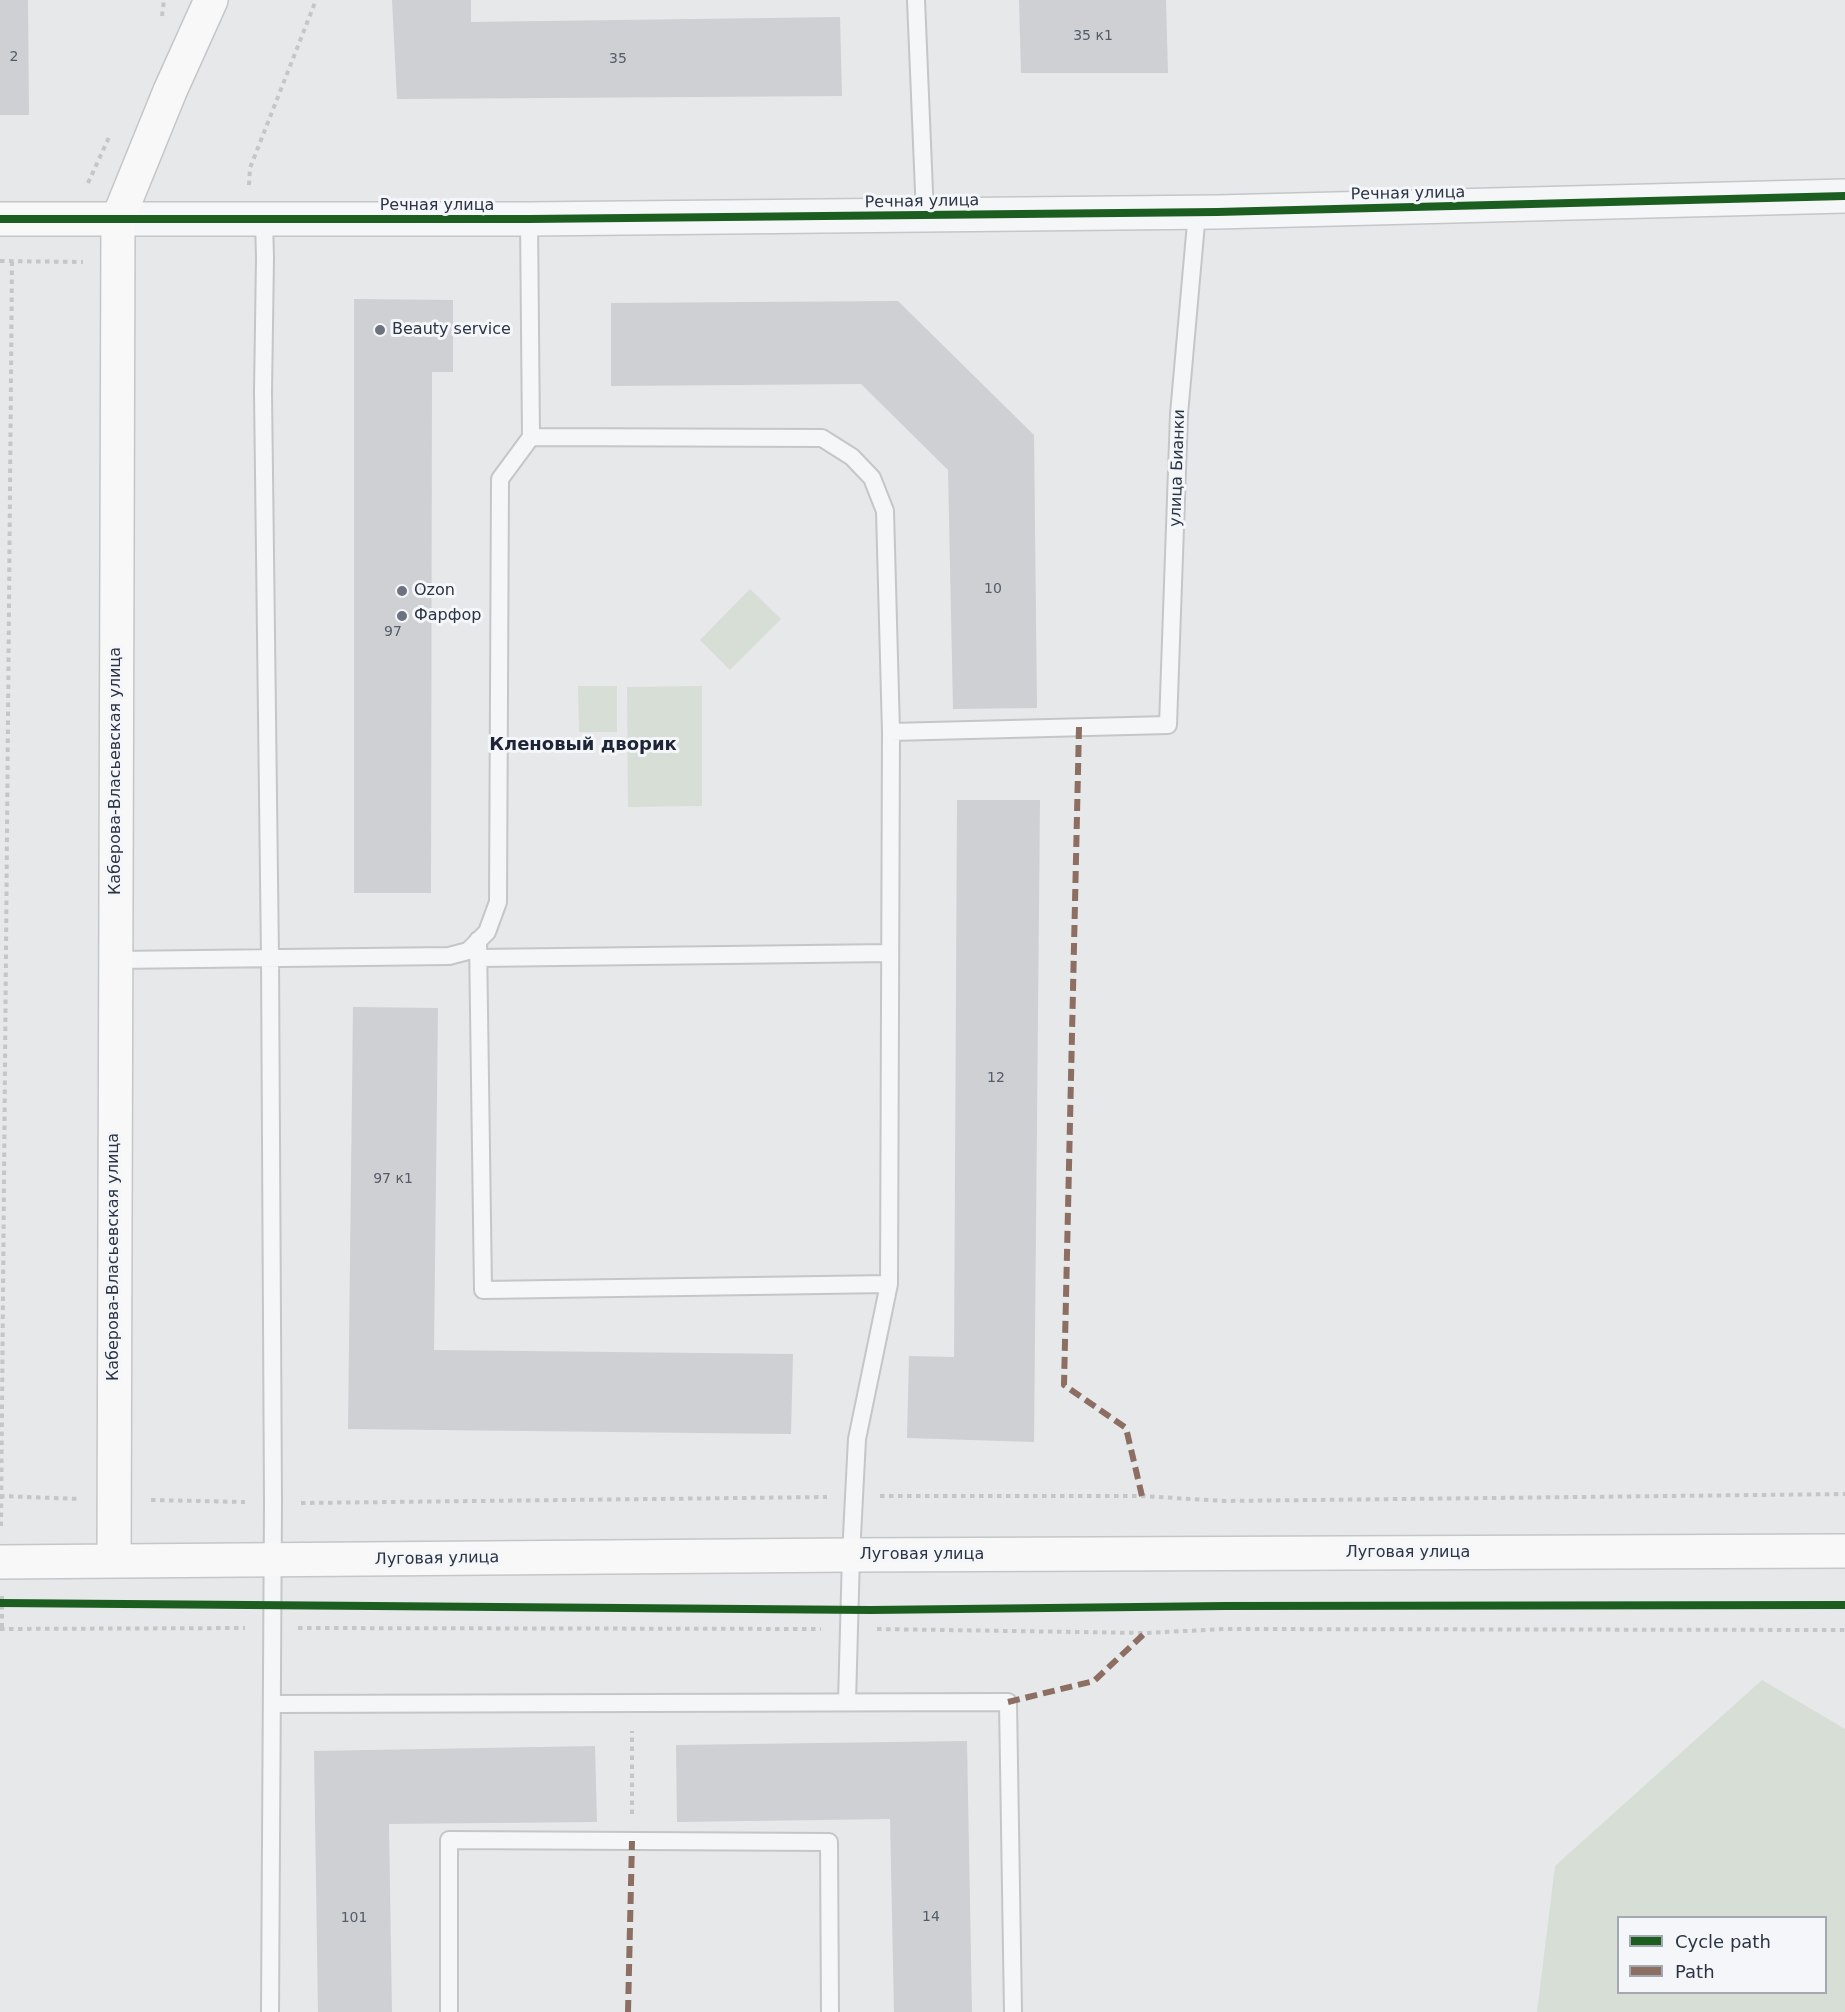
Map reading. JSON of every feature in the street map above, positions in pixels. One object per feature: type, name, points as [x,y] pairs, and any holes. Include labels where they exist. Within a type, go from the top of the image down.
[{"type":"street","name":"Каберова-Власьевская улица","points":[[114,1561],[118,219],[210,0]]},
{"type":"street","name":"Речная улица","points":[[0,219],[530,219],[1197,212],[1845,196]]},
{"type":"street","name":"Луговая улица","points":[[1,1562],[851,1555],[1845,1551]]},
{"type":"lane","points":[[916,0],[925,215]]},
{"type":"lane","name":"улица Бианки","points":[[891,732],[1168,725],[1179,414],[1197,212]]},
{"type":"lane","points":[[255,219],[265,258],[263,392],[270,958],[273,1503],[270,2012]]},
{"type":"lane","points":[[115,960],[448,956],[468,951],[487,932],[498,902],[500,479],[531,438],[530,219]]},
{"type":"lane","points":[[531,438],[822,438],[852,457],[872,478],[885,511],[891,732],[889,1284],[857,1439],[851,1555],[848,1702]]},
{"type":"lane","points":[[478,940],[483,1290],[889,1284]]},
{"type":"lane","points":[[478,958],[890,953]]},
{"type":"lane","points":[[272,1704],[1008,1702],[1013,2012]]},
{"type":"lane","points":[[449,2012],[449,1840],[829,1842],[830,2012]]},
{"type":"path","points":[[162,21],[164,0]]},
{"type":"path","points":[[255,219],[250,168],[316,0]]},
{"type":"path","points":[[78,186],[89,183],[113,129]]},
{"type":"path","points":[[42,261],[45,219]]},
{"type":"path","points":[[0,261],[118,263]]},
{"type":"path","points":[[12,261],[0,1496],[1,1629],[849,1629],[1145,1633],[1225,1629],[1845,1630]]},
{"type":"path","points":[[0,1496],[273,1503],[855,1496],[1142,1496],[1224,1501],[1845,1494]]},
{"type":"path","points":[[1,1603],[13,1603]]},
{"type":"path","points":[[632,1703],[632,1841]]},
{"type":"shaded area","points":[[750,589],[781,619],[730,670],[700,640]]},
{"type":"shaded area","points":[[578,686],[617,686],[617,732],[579,732]]},
{"type":"shaded area","points":[[702,686],[702,806],[628,807],[627,687]]},
{"type":"shaded area","points":[[1762,1680],[1845,1729],[1845,2012],[1537,2012],[1555,1866]]},
{"type":"building","points":[[0,0],[28,0],[29,115],[0,115]]},
{"type":"building","points":[[392,0],[471,0],[471,22],[840,17],[842,96],[397,99]]},
{"type":"building","points":[[1019,0],[1166,0],[1168,73],[1021,73]]},
{"type":"building","points":[[354,299],[453,300],[453,372],[432,372],[431,893],[354,893]]},
{"type":"building","points":[[898,301],[1034,435],[1037,708],[953,709],[948,470],[861,384],[611,386],[611,303]]},
{"type":"building","points":[[957,800],[1040,800],[1034,1442],[907,1438],[909,1356],[954,1357]]},
{"type":"building","points":[[353,1007],[438,1008],[434,1350],[793,1354],[791,1434],[348,1429]]},
{"type":"building","points":[[967,1741],[972,2012],[894,2012],[890,1819],[677,1822],[676,1745]]},
{"type":"building","points":[[595,1746],[597,1822],[389,1824],[392,2012],[318,2012],[314,1751]]},
{"type":"marked path","points":[[1079,727],[1064,1385],[1126,1428],[1142,1496]]},
{"type":"marked path","points":[[1008,1702],[1094,1681],[1145,1633]]},
{"type":"marked path","points":[[628,2012],[632,1841]]},
{"type":"cycle path","points":[[0,219],[529,219],[1217,212],[1845,196]]},
{"type":"cycle path","points":[[0,1603],[871,1610],[1225,1606],[1845,1605]]},
{"type":"place","name":"Beauty service","points":[[380,330]]},
{"type":"place","name":"Ozon","points":[[402,591]]},
{"type":"place","name":"Фарфор","points":[[402,616]]},
{"type":"district","name":"Кленовый дворик","points":[[583,745]]}]
